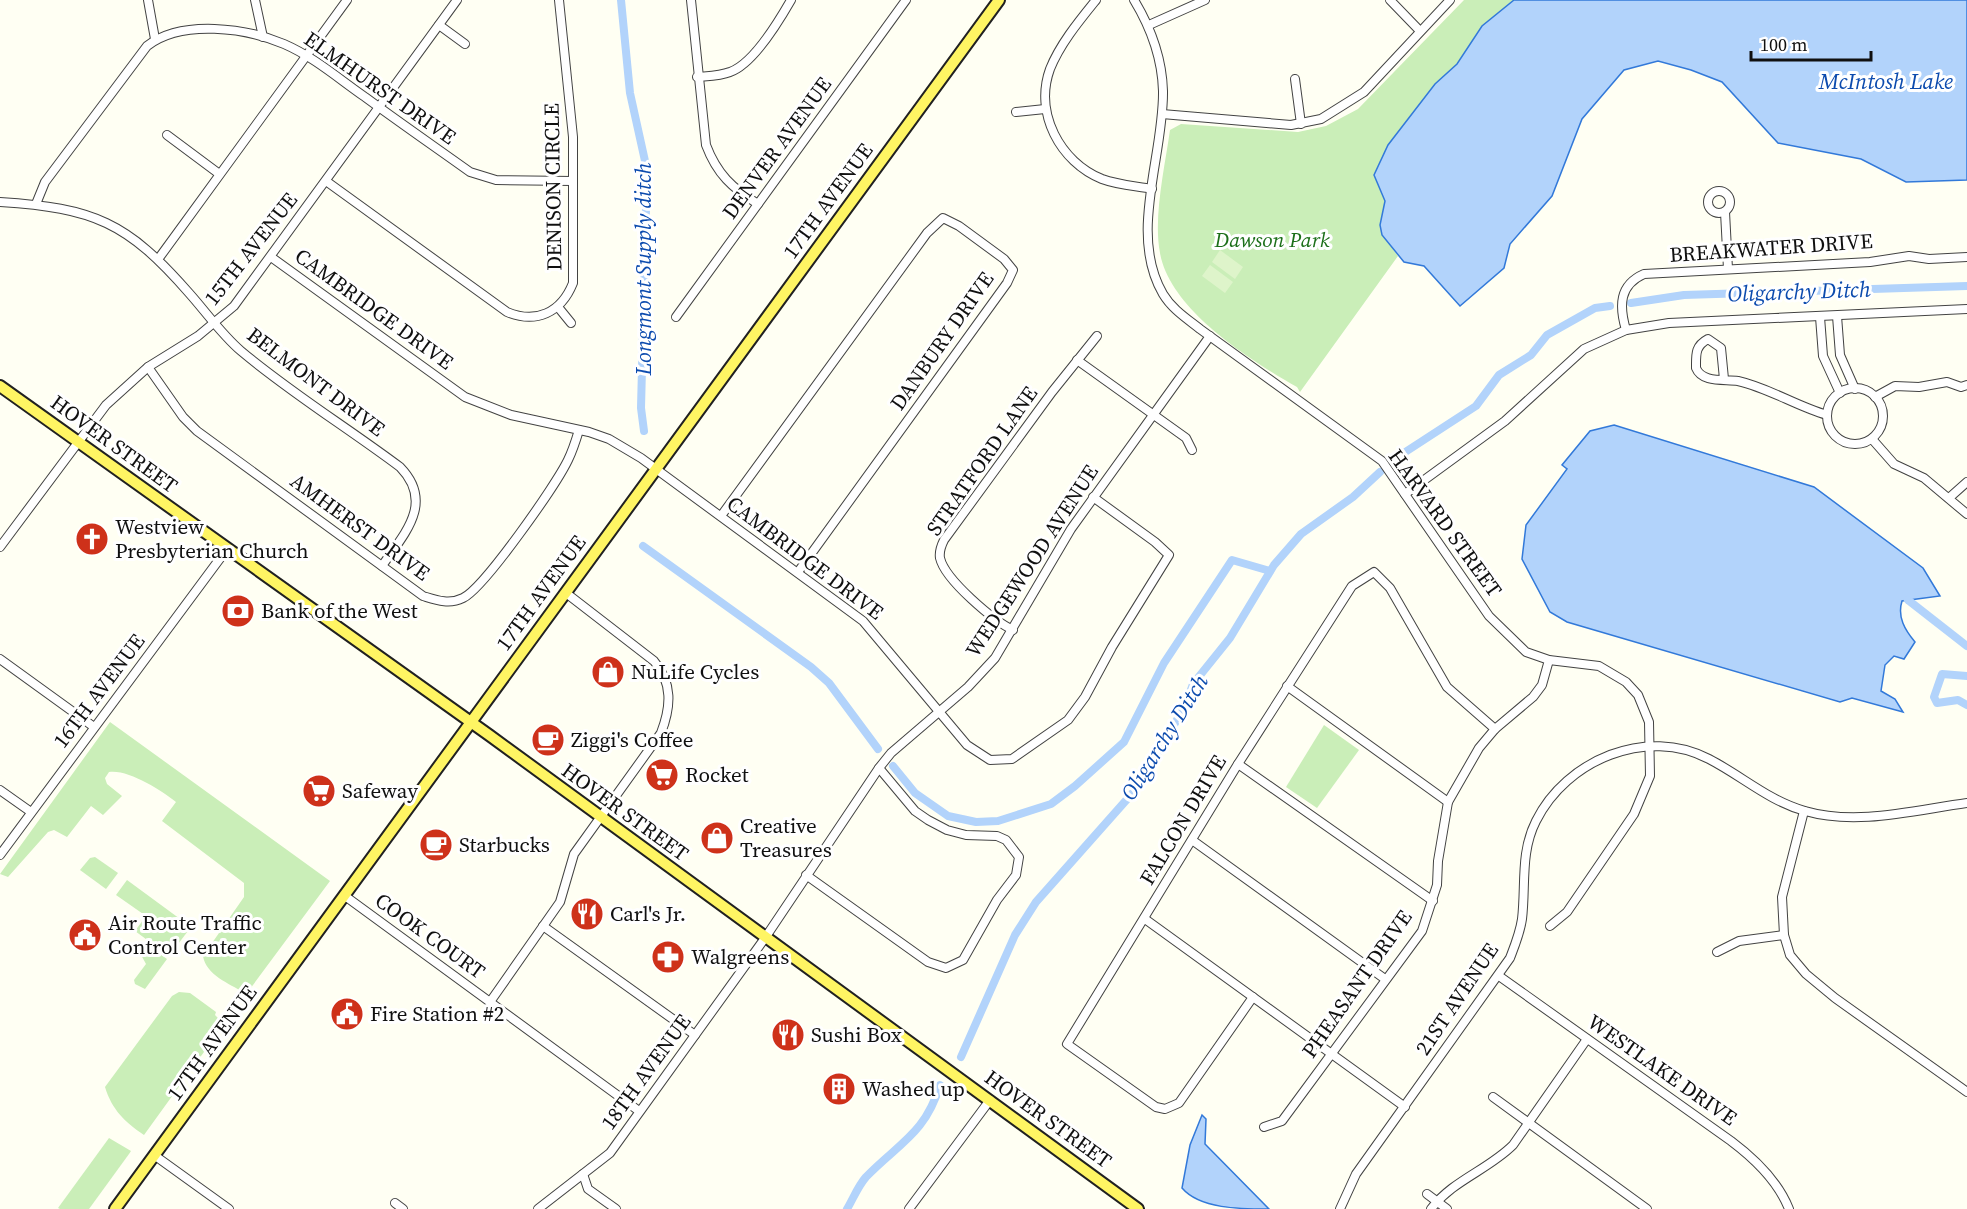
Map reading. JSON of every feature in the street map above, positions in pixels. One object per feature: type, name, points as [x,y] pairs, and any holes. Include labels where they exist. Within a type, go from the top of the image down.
[{"type":"main road","name":"17TH AVENUE","points":[[115,1209],[999,0]]},
{"type":"main road","name":"HOVER STREET","points":[[0,386],[471,723],[1138,1209]]},
{"type":"street","points":[[36,204],[45,182],[124,73],[155,39],[148,0]]},
{"type":"street","points":[[255,0],[263,37]]},
{"type":"street","points":[[159,258],[347,0]]},
{"type":"street","name":"15TH AVENUE","points":[[2,542],[106,405],[148,367],[216,323],[234,306],[457,0]]},
{"type":"street","name":"DENISON CIRCLE","points":[[558,307],[573,283],[573,137],[559,0]]},
{"type":"street","points":[[691,0],[702,129],[714,166],[735,190],[758,204]]},
{"type":"street","points":[[697,77],[728,73],[740,68],[750,59],[791,0]]},
{"type":"street","name":"DENVER AVENUE","points":[[676,317],[906,0]]},
{"type":"street","points":[[1096,0],[1057,55],[1045,91],[1045,109],[1058,141],[1082,167],[1111,182],[1152,189]]},
{"type":"street","name":"HARVARD STREET","points":[[1134,0],[1149,25],[1161,68],[1162,114],[1148,238],[1158,283],[1176,311],[1382,461],[1489,616],[1526,652],[1549,660],[1591,663],[1612,671],[1626,681],[1644,706],[1649,722],[1650,776],[1634,814],[1567,912],[1550,926]]},
{"type":"street","points":[[1149,25],[1205,0]]},
{"type":"street","points":[[1390,0],[1420,31]]},
{"type":"street","points":[[1162,114],[1301,124],[1321,119],[1360,95],[1450,0]]},
{"type":"street","points":[[439,25],[465,44]]},
{"type":"street","name":"ELMHURST DRIVE","points":[[155,39],[176,32],[205,30],[234,31],[263,37],[306,55],[470,172],[484,177],[573,181]]},
{"type":"street","points":[[1295,79],[1301,124]]},
{"type":"street","points":[[1016,112],[1045,109]]},
{"type":"street","points":[[167,135],[219,173]]},
{"type":"street","points":[[326,182],[507,312],[529,318],[543,316],[558,307],[571,322]]},
{"type":"street","name":"BELMONT DRIVE","points":[[0,202],[36,204],[87,214],[110,224],[159,258],[241,351],[406,474],[415,492],[416,511],[411,524],[382,566]]},
{"type":"street","points":[[1725,212],[1728,269]]},
{"type":"street","name":"DANBURY DRIVE","points":[[721,516],[927,233],[943,218],[959,226],[1004,259],[1013,270],[1007,284],[798,572]]},
{"type":"street","name":"BREAKWATER DRIVE","points":[[1626,330],[1621,305],[1626,287],[1635,279],[1658,273],[1870,262],[1909,256],[1929,259],[1967,257]]},
{"type":"street","name":"CAMBRIDGE DRIVE","points":[[271,257],[465,397],[511,415],[609,439],[656,469],[863,621],[973,750],[990,760],[1012,759],[1068,720],[1085,697],[1112,646],[1168,555],[1155,542],[1093,497]]},
{"type":"street","points":[[1405,494],[1497,427],[1584,349],[1626,330],[1669,323],[1967,309]]},
{"type":"street","points":[[1837,316],[1840,355],[1855,389]]},
{"type":"street","points":[[1820,317],[1824,356],[1840,393]]},
{"type":"street","name":"STRATFORD LANE","points":[[1014,630],[983,612],[944,567],[940,549],[944,540],[1097,336]]},
{"type":"street","name":"WEDGEWOOD AVENUE","points":[[765,938],[891,753],[940,712],[995,658],[1014,630],[1071,529],[1210,336]]},
{"type":"street","points":[[1724,379],[1721,348],[1708,339],[1700,343],[1696,352],[1698,373],[1709,379],[1724,379],[1759,386],[1798,407],[1827,415]]},
{"type":"street","points":[[1077,360],[1186,438],[1192,450]]},
{"type":"street","name":"AMHERST DRIVE","points":[[148,367],[183,417],[197,431],[423,596],[436,601],[454,602],[472,594],[480,586],[560,475],[573,450],[579,430]]},
{"type":"street","points":[[1875,397],[1885,389],[1905,384],[1919,387],[1947,382],[1961,387],[1967,385]]},
{"type":"street","points":[[1849,388],[1855,389],[1875,397],[1884,412],[1881,428],[1872,439],[1856,444],[1843,441],[1833,434],[1827,415],[1830,404],[1840,393],[1849,388]]},
{"type":"street","points":[[1872,439],[1894,464],[1924,478],[1967,514]]},
{"type":"street","points":[[1949,498],[1967,482]]},
{"type":"street","name":"16TH AVENUE","points":[[0,855],[227,549]]},
{"type":"street","name":"FALCON DRIVE","points":[[1253,998],[1179,1103],[1172,1107],[1156,1107],[1067,1044],[1238,764],[1352,586],[1374,572],[1390,588],[1447,687],[1495,729]]},
{"type":"street","points":[[490,1002],[560,902],[574,854],[661,733],[668,717],[668,691],[661,670],[654,661],[566,593]]},
{"type":"street","points":[[0,659],[94,727]]},
{"type":"street","name":"PHEASANT DRIVE","points":[[1264,1127],[1282,1121],[1422,931],[1433,901],[1448,802],[1479,748],[1495,729],[1533,697],[1542,685],[1549,660]]},
{"type":"street","points":[[1287,686],[1448,802]]},
{"type":"street","points":[[1650,746],[1689,750],[1709,759],[1776,800],[1804,811],[1846,817],[1875,817],[1967,802]]},
{"type":"street","name":"21ST AVENUE","points":[[1340,1209],[1356,1174],[1499,976],[1517,939],[1522,919],[1527,844],[1545,804],[1559,786],[1595,761],[1615,753],[1650,746]]},
{"type":"street","points":[[1238,764],[1433,901]]},
{"type":"street","points":[[806,875],[928,962],[946,968],[963,960],[998,900],[1016,875],[1019,857],[1006,840],[997,836],[966,835],[928,820],[915,811],[879,768]]},
{"type":"street","points":[[0,790],[31,812]]},
{"type":"street","points":[[1804,811],[1782,897],[1784,935],[1790,955],[1806,974],[1967,1092]]},
{"type":"street","points":[[1192,840],[1385,979]]},
{"type":"street","name":"COOK COURT","points":[[345,896],[639,1111]]},
{"type":"street","points":[[1145,919],[1405,1107]]},
{"type":"street","points":[[543,926],[695,1035]]},
{"type":"street","points":[[1717,952],[1739,941],[1784,935]]},
{"type":"street","name":"18TH AVENUE","points":[[538,1209],[609,1153],[765,938]]},
{"type":"street","name":"WESTLAKE DRIVE","points":[[1499,976],[1749,1155],[1784,1197],[1789,1209]]},
{"type":"street","points":[[1431,1209],[1456,1184],[1503,1155],[1529,1123],[1587,1039]]},
{"type":"street","points":[[1493,1097],[1647,1209]]},
{"type":"street","points":[[909,1209],[990,1100]]},
{"type":"street","points":[[154,1155],[229,1209]]},
{"type":"street","points":[[583,1174],[588,1189],[610,1207]]},
{"type":"street","points":[[1427,1194],[1447,1209]]},
{"type":"street","points":[[395,1203],[403,1209]]},
{"type":"green space","name":"Dawson Park","points":[[1464,0],[1514,0],[1482,26],[1457,64],[1435,84],[1388,146],[1374,175],[1385,199],[1388,237],[1398,256],[1300,392],[1297,387],[1257,363],[1215,331],[1179,294],[1167,274],[1160,253],[1158,224],[1160,192],[1170,130],[1181,124],[1298,132],[1326,126],[1358,109]]},
{"type":"green space","points":[[1220,250],[1243,267],[1235,279],[1212,262]]},
{"type":"green space","points":[[1210,265],[1233,282],[1225,293],[1202,276]]},
{"type":"green space","points":[[110,722],[330,881],[250,989],[243,992],[219,978],[209,969],[203,956],[244,897],[244,883],[162,821],[176,802],[135,777],[109,772],[105,778],[107,784],[122,796],[103,815],[91,806],[67,837],[54,830],[48,832],[8,877],[0,874]]},
{"type":"green space","points":[[1324,725],[1359,750],[1317,808],[1286,787]]},
{"type":"green space","points":[[95,857],[118,873],[106,889],[80,870],[90,858]]},
{"type":"green space","points":[[127,880],[191,927],[169,956],[135,931],[146,916],[116,895]]},
{"type":"green space","points":[[145,944],[167,959],[145,989],[135,984],[134,980],[146,964],[140,953]]},
{"type":"green space","points":[[179,992],[190,993],[216,1012],[215,1015],[221,1021],[222,1027],[144,1135],[120,1115],[105,1087],[172,996]]},
{"type":"green space","points":[[109,1138],[131,1151],[89,1209],[58,1208]]},
{"type":"water","name":"McIntosh Lake","points":[[1514,0],[1967,0],[1967,180],[1906,182],[1861,159],[1778,143],[1722,82],[1658,61],[1624,70],[1582,119],[1552,196],[1510,244],[1504,268],[1460,306],[1424,266],[1404,262],[1382,235],[1380,225],[1385,201],[1374,175],[1388,145],[1435,84],[1457,64],[1482,26]]},
{"type":"water","points":[[1614,425],[1814,487],[1923,568],[1940,596],[1902,601],[1903,623],[1915,642],[1904,659],[1894,656],[1885,665],[1881,691],[1895,699],[1903,712],[1852,698],[1840,702],[1567,622],[1550,612],[1522,559],[1526,525],[1567,469],[1562,465],[1590,431]]},
{"type":"water","points":[[1202,1115],[1206,1119],[1205,1144],[1269,1209],[1233,1208],[1210,1204],[1190,1195],[1182,1188],[1190,1145]]},
{"type":"waterway","name":"Longmont Supply ditch","points":[[621,0],[630,93],[647,170],[641,408],[644,431]]},
{"type":"waterway","name":"Oligarchy Ditch","points":[[1631,303],[1684,295],[1967,286]]},
{"type":"waterway","name":"Oligarchy Ditch","points":[[1393,460],[1476,406],[1499,375],[1531,355],[1547,335],[1595,308],[1610,306]]},
{"type":"waterway","name":"Oligarchy Ditch","points":[[961,1057],[1015,935],[1036,902],[1137,788],[1185,706],[1193,684],[1230,638],[1274,565],[1301,534],[1353,497],[1380,472]]},
{"type":"waterway","name":"Longmont Supply ditch","points":[[643,546],[811,667],[829,683],[878,749]]},
{"type":"waterway","name":"Longmont Supply ditch","points":[[893,766],[915,793],[948,816],[976,822],[998,821],[1051,804],[1075,786],[1124,742],[1164,663],[1232,560],[1270,571]]},
{"type":"waterway","name":"Longmont Supply ditch","points":[[1908,600],[1967,646]]},
{"type":"waterway","name":"Longmont Supply ditch","points":[[1967,676],[1942,674],[1934,697],[1937,703],[1958,700],[1967,705]]},
{"type":"waterway","name":"Oligarchy Ditch","points":[[847,1209],[866,1177],[919,1127],[934,1102],[940,1085]]},
{"type":"place","name":"Westview Presbyterian Church","points":[[92,539]]},
{"type":"place","name":"Bank of the West","points":[[238,611]]},
{"type":"place","name":"NuLife Cycles","points":[[608,672]]},
{"type":"place","name":"Ziggi's Coffee","points":[[548,740]]},
{"type":"place","name":"Rocket","points":[[662,775]]},
{"type":"place","name":"Safeway","points":[[319,791]]},
{"type":"place","name":"Creative Treasures","points":[[717,838]]},
{"type":"place","name":"Starbucks","points":[[436,845]]},
{"type":"place","name":"Carl's Jr.","points":[[587,914]]},
{"type":"place","name":"Air Route Traffic Control Center","points":[[85,935]]},
{"type":"place","name":"Walgreens","points":[[668,957]]},
{"type":"place","name":"Fire Station #2","points":[[347,1014]]},
{"type":"place","name":"Sushi Box","points":[[788,1035]]},
{"type":"place","name":"Washed up","points":[[839,1089]]}]
